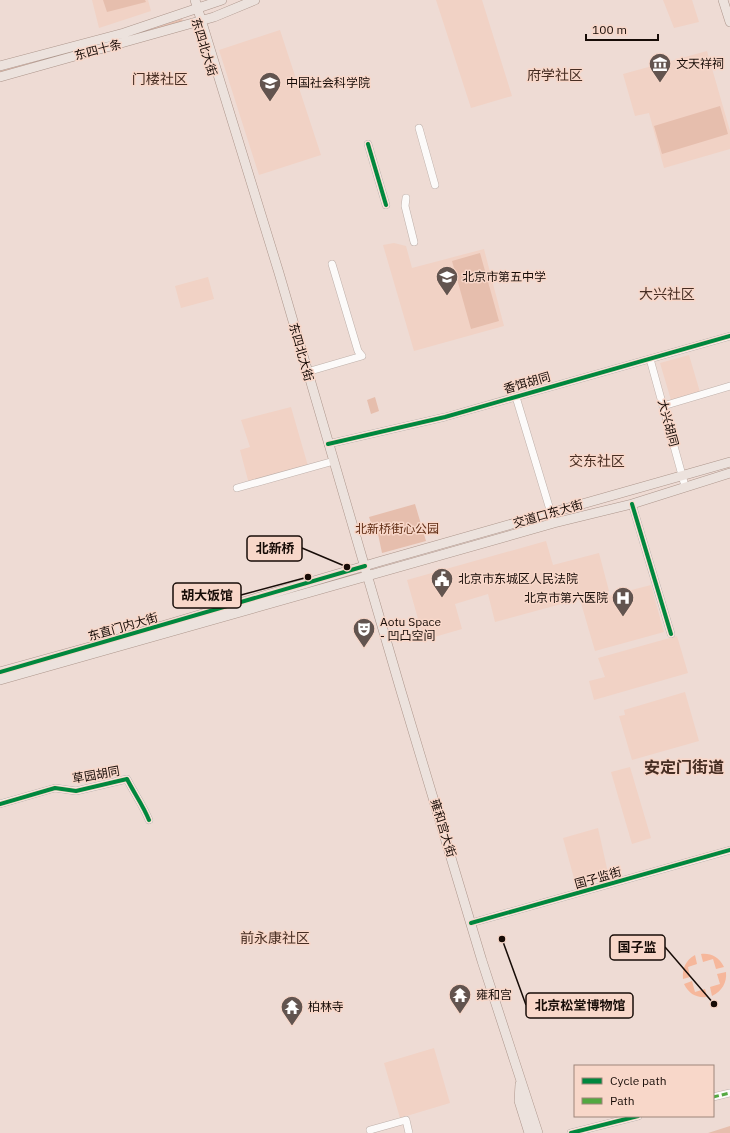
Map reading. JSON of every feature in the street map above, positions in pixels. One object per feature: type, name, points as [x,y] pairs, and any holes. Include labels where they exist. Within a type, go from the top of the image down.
[{"type":"main road","name":"东四北大街","points":[[190,0],[195,7],[236,139],[365,566]]},
{"type":"main road","name":"东四十条","points":[[0,66],[124,32],[195,7],[222,0]]},
{"type":"main road","name":"东四十条","points":[[0,77],[199,21],[244,6],[256,0]]},
{"type":"main road","points":[[723,0],[730,22]]},
{"type":"main road","points":[[729,0],[730,4]]},
{"type":"main road","name":"交道口东大街","points":[[365,566],[730,462]]},
{"type":"main road","name":"交道口东大街","points":[[368,576],[554,523],[632,504],[685,486],[730,474]]},
{"type":"main road","name":"雍和宫大街","points":[[365,566],[404,703],[471,923],[538,1133]]},
{"type":"main road","name":"东直门内大街","points":[[0,672],[365,566]]},
{"type":"main road","name":"东直门内大街","points":[[0,680],[368,576]]},
{"type":"main road","name":"雍和宫大街","points":[[520,1080],[519,1101],[529,1133]]},
{"type":"street","points":[[420,128],[435,185]]},
{"type":"street","points":[[368,144],[386,205]]},
{"type":"street","points":[[406,198],[405,206],[414,242]]},
{"type":"street","points":[[307,372],[362,356],[358,351],[332,264]]},
{"type":"street","name":"香饵胡同","points":[[328,444],[445,417],[730,336]]},
{"type":"street","name":"大兴胡同","points":[[650,359],[685,486]]},
{"type":"street","points":[[663,406],[730,386]]},
{"type":"street","points":[[516,397],[554,523]]},
{"type":"street","points":[[237,488],[334,461]]},
{"type":"street","points":[[632,504],[671,634]]},
{"type":"street","name":"草园胡同","points":[[0,804],[55,788],[76,791],[127,779],[134,794],[142,803],[149,820]]},
{"type":"street","name":"国子监街","points":[[471,923],[730,850]]},
{"type":"street","points":[[714,1097],[730,1093]]},
{"type":"street","points":[[571,1133],[634,1117]]},
{"type":"street","points":[[370,1130],[406,1120],[409,1133]]},
{"type":"shaded area","points":[[92,0],[148,0],[151,11],[99,28]]},
{"type":"shaded area","points":[[436,0],[482,0],[512,96],[471,108]]},
{"type":"shaded area","points":[[663,0],[692,0],[699,22],[674,28]]},
{"type":"shaded area","name":"中国社会科学院","points":[[280,30],[321,155],[259,175],[219,50]]},
{"type":"shaded area","points":[[707,51],[730,131],[730,149],[664,168],[649,113],[635,116],[623,74]]},
{"type":"shaded area","name":"北京市第五中学","points":[[394,243],[406,246],[412,268],[484,249],[504,326],[414,351],[383,245]]},
{"type":"shaded area","points":[[208,277],[214,299],[181,308],[175,286]]},
{"type":"shaded area","points":[[689,355],[700,392],[671,400],[660,363]]},
{"type":"shaded area","points":[[291,407],[308,466],[249,484],[240,450],[250,447],[241,420]]},
{"type":"shaded area","points":[[546,541],[553,565],[599,553],[609,591],[495,622],[488,594],[455,604],[462,629],[424,640],[407,580]]},
{"type":"shaded area","name":"北京市第六医院","points":[[651,585],[664,632],[595,651],[581,603]]},
{"type":"shaded area","points":[[677,636],[688,673],[594,700],[589,681],[605,677],[598,658]]},
{"type":"shaded area","points":[[685,692],[699,741],[632,760],[619,716],[625,715],[624,710]]},
{"type":"shaded area","points":[[630,767],[651,838],[632,844],[611,772]]},
{"type":"shaded area","points":[[598,828],[608,873],[575,882],[563,838]]},
{"type":"shaded area","points":[[701,954],[714,956],[724,967],[716,969],[713,959],[703,962]]},
{"type":"shaded area","points":[[695,955],[697,964],[688,967],[690,977],[683,979],[685,965],[689,959]]},
{"type":"shaded area","points":[[726,972],[726,980],[723,986],[719,992],[712,996],[710,987],[720,984],[717,974]]},
{"type":"shaded area","points":[[692,981],[695,992],[705,989],[707,997],[693,995],[688,990],[684,984]]},
{"type":"shaded area","points":[[434,1048],[450,1103],[400,1118],[384,1063]]},
{"type":"green space","points":[[103,0],[145,0],[146,2],[107,12]]},
{"type":"green space","points":[[182,19],[183,22],[0,73],[0,71],[124,38]]},
{"type":"green space","points":[[720,106],[728,134],[662,154],[654,126]]},
{"type":"green space","points":[[480,253],[499,321],[471,329],[452,261]]},
{"type":"green space","points":[[375,397],[379,411],[371,414],[367,400]]},
{"type":"green space","name":"北新桥街心公园","points":[[415,504],[426,541],[382,553],[378,534],[374,532],[369,517]]},
{"type":"green space","points":[[730,1126],[730,1133],[708,1133]]},
{"type":"marked path","points":[[714,1097],[730,1093]]},
{"type":"cycle path","points":[[368,144],[386,205]]},
{"type":"cycle path","points":[[328,444],[445,417],[730,336]]},
{"type":"cycle path","points":[[632,504],[671,634]]},
{"type":"cycle path","points":[[0,672],[365,566]]},
{"type":"cycle path","points":[[0,804],[55,788],[76,791],[127,779],[149,820]]},
{"type":"cycle path","points":[[471,923],[730,850]]},
{"type":"cycle path","points":[[571,1133],[634,1117]]},
{"type":"place","name":"文天祥祠","points":[[660,84]]},
{"type":"place","name":"中国社会科学院","points":[[270,102]]},
{"type":"place","name":"北京市第五中学","points":[[447,296]]},
{"type":"place","name":"北新桥","points":[[347,567]]},
{"type":"place","name":"胡大饭馆","points":[[308,577]]},
{"type":"place","name":"北京市东城区人民法院","points":[[442,598]]},
{"type":"place","name":"北京市第六医院","points":[[623,618]]},
{"type":"place","name":"Aotu Space - 凹凸空间","points":[[364,648]]},
{"type":"place","name":"北京松堂博物馆","points":[[502,939]]},
{"type":"place","name":"国子监","points":[[714,1004]]},
{"type":"place","name":"雍和宫","points":[[460,1014]]},
{"type":"place","name":"柏林寺","points":[[292,1026]]},
{"type":"district","name":"府学社区","points":[[555,75]]},
{"type":"district","name":"门楼社区","points":[[160,79]]},
{"type":"district","name":"大兴社区","points":[[667,294]]},
{"type":"district","name":"交东社区","points":[[597,461]]},
{"type":"district","name":"安定门街道","points":[[684,767]]},
{"type":"district","name":"前永康社区","points":[[275,938]]}]
